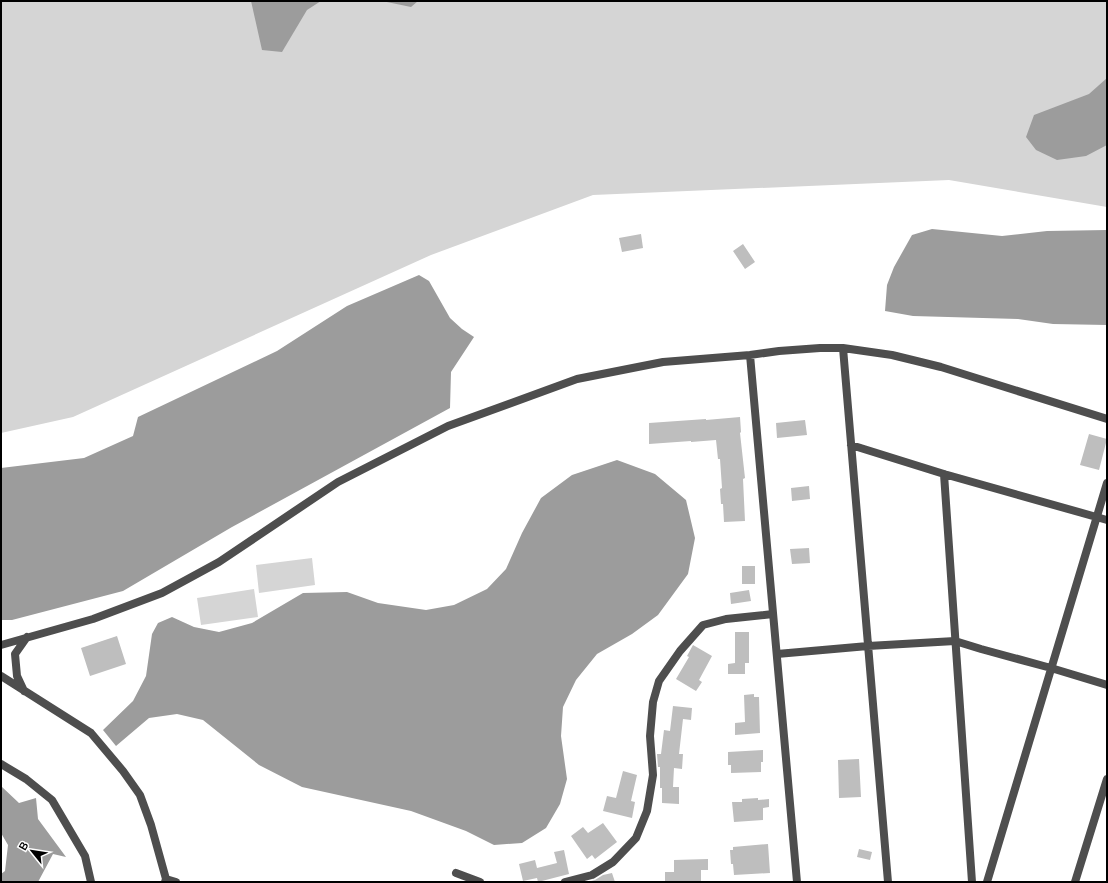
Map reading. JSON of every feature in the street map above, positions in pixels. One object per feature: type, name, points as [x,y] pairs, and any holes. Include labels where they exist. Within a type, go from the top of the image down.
[{"type":"street","points":[[843,348],[888,882]]},
{"type":"street","points":[[1,645],[93,619],[162,593],[219,562],[338,482],[448,426],[577,379],[663,362],[750,355],[779,351],[843,348],[892,355],[940,367],[1107,419]]},
{"type":"street","points":[[750,355],[797,882]]},
{"type":"street","points":[[851,445],[944,474],[1107,520]]},
{"type":"street","points":[[944,474],[972,882]]},
{"type":"street","points":[[987,882],[1107,483]]},
{"type":"street","points":[[565,882],[592,875],[613,862],[636,838],[647,811],[653,775],[650,736],[653,702],[659,681],[680,652],[703,625],[726,619],[773,614]]},
{"type":"street","points":[[25,692],[18,676],[15,654],[27,637]]},
{"type":"street","points":[[777,654],[955,640],[981,650],[1051,668],[1107,685]]},
{"type":"street","points":[[1,676],[91,733],[123,771],[140,795],[151,825],[165,880],[176,882]]},
{"type":"street","points":[[1,764],[26,779],[52,800],[85,856],[90,882]]},
{"type":"street","points":[[1075,882],[1107,779]]},
{"type":"street","points":[[456,873],[480,882]]},
{"type":"shaded area","points":[[1,1],[1107,1],[1107,207],[949,180],[593,195],[431,255],[73,417],[1,433]]},
{"type":"shaded area","points":[[251,1],[321,1],[307,10],[282,52],[262,50]]},
{"type":"shaded area","points":[[382,1],[418,1],[411,7]]},
{"type":"shaded area","points":[[1107,78],[1107,145],[1086,156],[1057,160],[1036,150],[1026,137],[1034,115],[1089,94]]},
{"type":"shaded area","points":[[932,229],[1002,236],[1047,231],[1107,230],[1107,325],[1053,324],[1018,319],[913,316],[885,311],[887,285],[894,267],[912,235]]},
{"type":"shaded area","points":[[419,275],[429,281],[450,318],[474,337],[451,372],[450,408],[232,527],[123,591],[12,620],[1,620],[1,468],[84,458],[133,436],[138,417],[277,351],[347,306]]},
{"type":"shaded area","points":[[617,460],[655,474],[686,500],[695,538],[688,574],[658,615],[632,634],[597,654],[576,680],[563,707],[561,736],[567,779],[560,804],[546,828],[522,843],[494,845],[466,831],[411,811],[302,787],[259,765],[203,720],[177,714],[149,718],[116,746],[103,730],[133,701],[146,676],[152,634],[158,623],[172,617],[194,627],[219,632],[252,623],[303,593],[347,592],[378,603],[426,610],[454,605],[487,589],[506,569],[522,533],[541,498],[572,475]]},
{"type":"shaded area","points":[[312,558],[315,585],[259,593],[256,565]]},
{"type":"shaded area","points":[[254,589],[258,617],[201,625],[197,598]]},
{"type":"shaded area","points":[[1,786],[19,803],[36,798],[38,819],[66,857],[53,854],[38,882],[1,882],[1,874],[5,871],[8,845],[1,833]]},
{"type":"building","points":[[641,234],[643,248],[622,252],[619,238]]},
{"type":"building","points":[[743,244],[755,262],[745,269],[733,251]]},
{"type":"building","points":[[740,417],[740,433],[745,478],[743,479],[745,521],[724,522],[720,489],[722,488],[720,459],[718,459],[716,440],[649,444],[649,423]]},
{"type":"building","points":[[805,420],[807,435],[777,438],[776,423]]},
{"type":"building","points":[[1089,434],[1107,439],[1099,470],[1080,465]]},
{"type":"building","points":[[809,486],[810,499],[792,501],[791,488]]},
{"type":"building","points":[[809,548],[810,563],[792,564],[790,549]]},
{"type":"building","points":[[742,566],[755,566],[755,584],[742,584]]},
{"type":"building","points":[[749,590],[751,601],[731,604],[730,593]]},
{"type":"building","points":[[735,632],[749,632],[749,663],[745,663],[745,674],[728,674],[728,664],[735,663]]},
{"type":"building","points":[[117,636],[126,664],[90,676],[81,648]]},
{"type":"building","points":[[693,645],[712,656],[699,680],[702,682],[696,691],[676,679],[689,657],[687,656]]},
{"type":"building","points":[[754,694],[754,697],[759,697],[760,733],[735,735],[735,723],[745,722],[744,695]]},
{"type":"building","points":[[673,706],[692,708],[691,720],[683,719],[679,754],[683,754],[682,769],[674,768],[673,787],[679,787],[679,804],[662,803],[660,767],[658,767],[657,754],[661,754],[664,730],[670,731]]},
{"type":"building","points":[[763,750],[761,772],[731,773],[731,765],[728,765],[728,752]]},
{"type":"building","points":[[859,759],[861,797],[839,798],[838,760]]},
{"type":"building","points":[[623,771],[637,775],[631,801],[635,802],[632,818],[603,811],[607,796],[616,798]]},
{"type":"building","points":[[758,798],[758,800],[769,799],[769,807],[763,808],[763,820],[734,822],[732,802],[742,802],[742,799]]},
{"type":"building","points":[[603,823],[617,842],[595,859],[592,855],[587,859],[571,836],[583,827],[588,833]]},
{"type":"building","points":[[768,844],[770,873],[734,875],[733,864],[731,864],[730,850],[733,850],[733,847]]},
{"type":"building","points":[[859,849],[872,852],[870,860],[857,857]]},
{"type":"building","points":[[564,850],[569,874],[538,882],[537,878],[523,881],[519,864],[535,860],[537,868],[557,863],[554,852]]},
{"type":"building","points":[[708,859],[708,870],[701,870],[701,881],[665,882],[665,872],[674,872],[674,860]]},
{"type":"building","points":[[612,873],[615,882],[587,882],[595,880],[603,875]]}]
